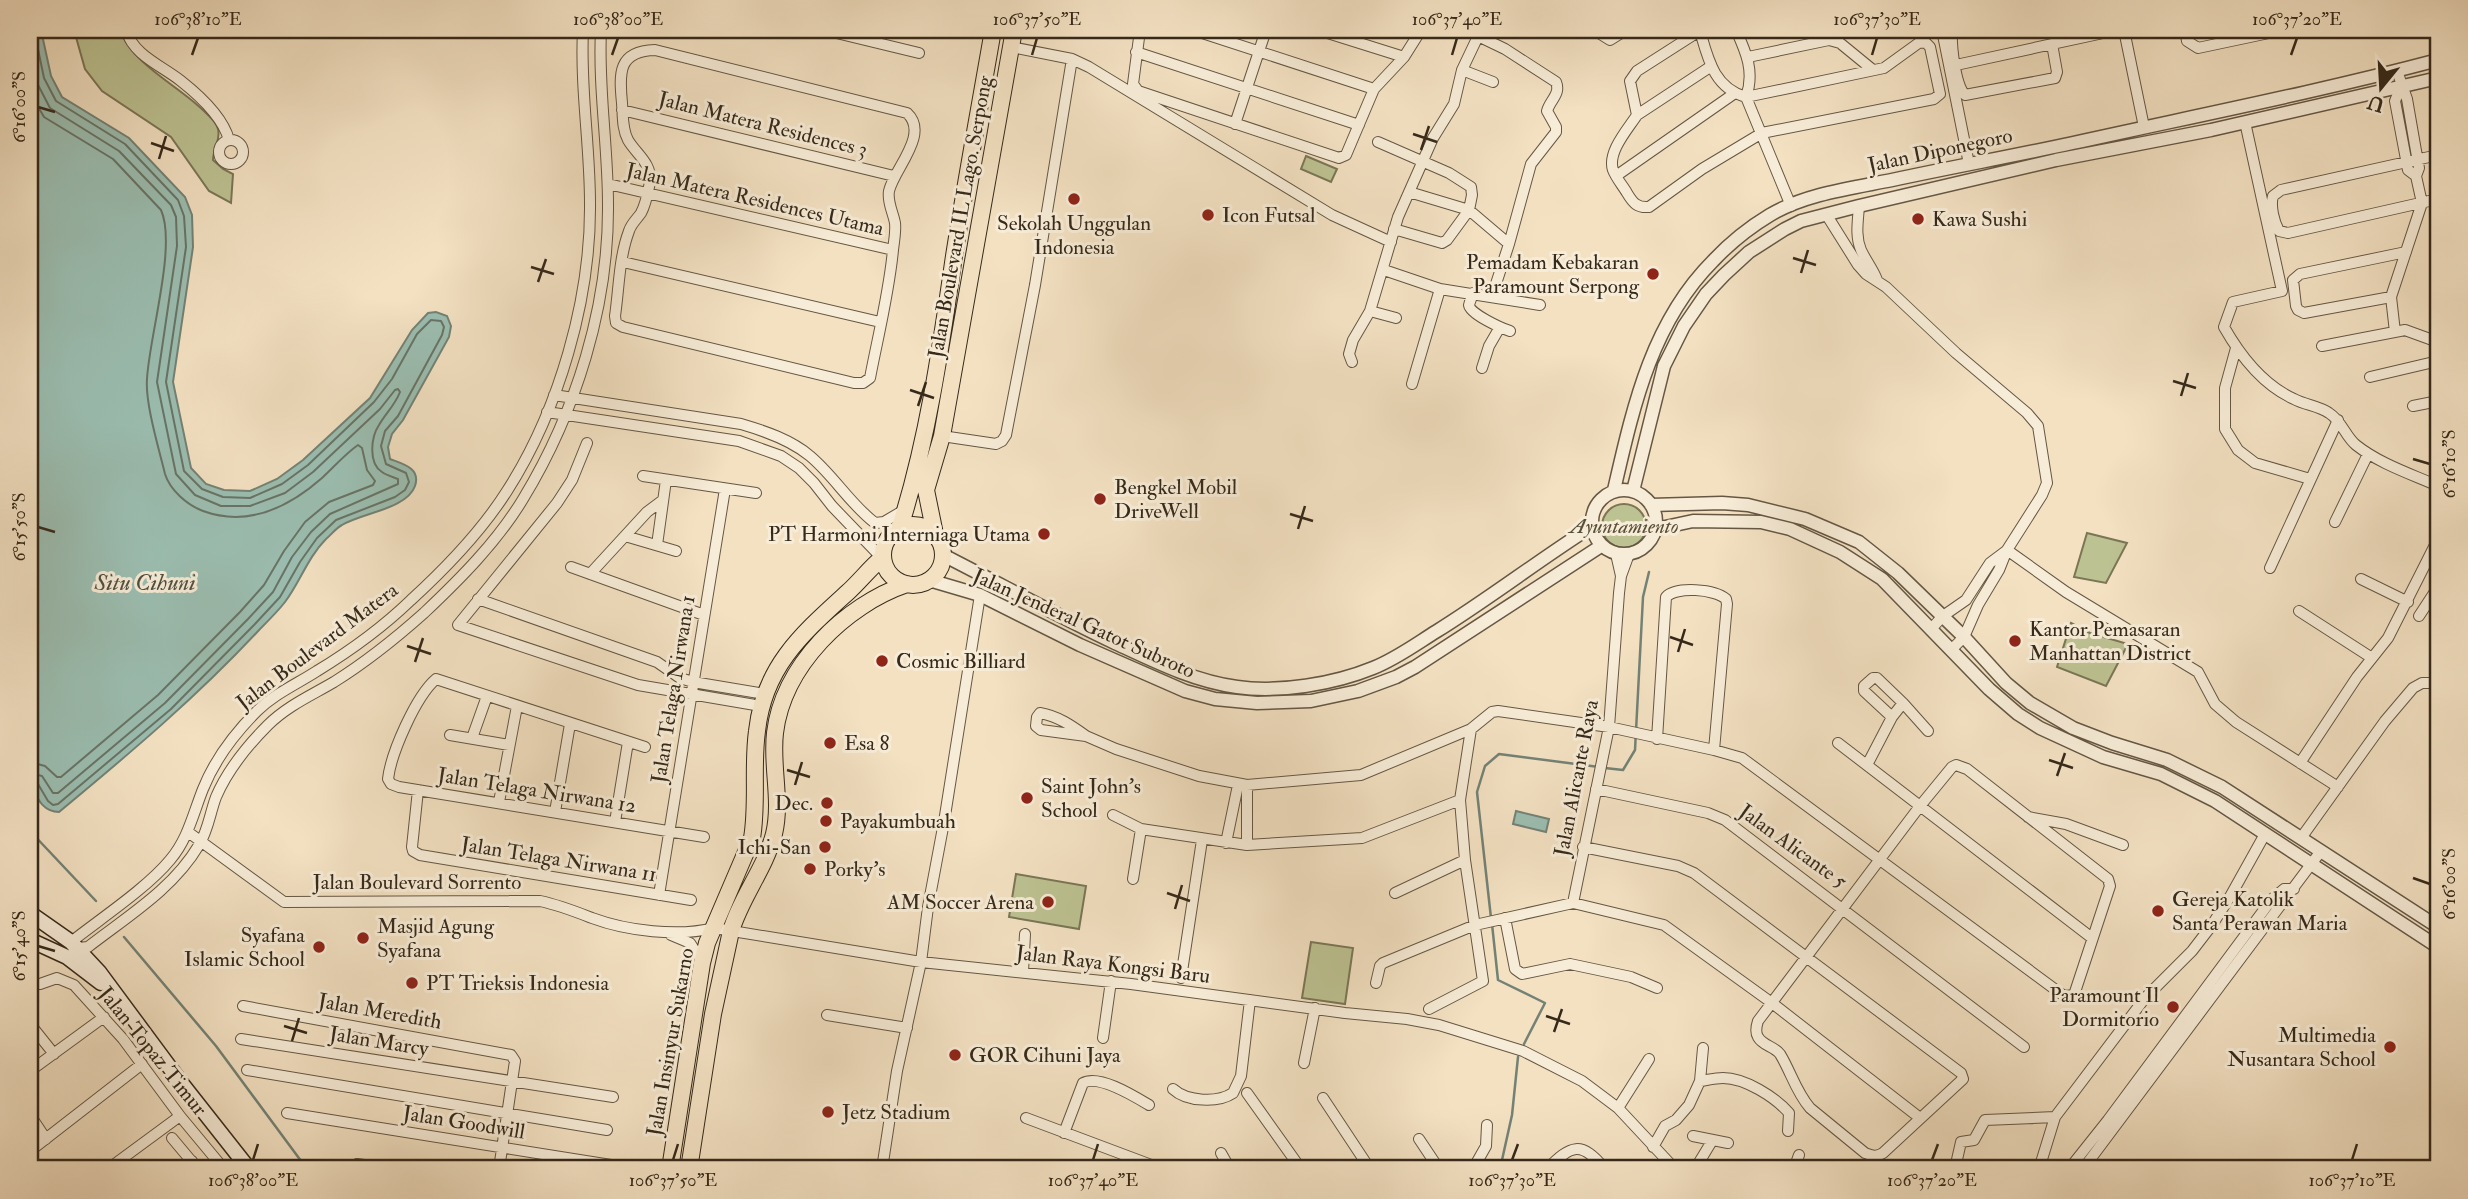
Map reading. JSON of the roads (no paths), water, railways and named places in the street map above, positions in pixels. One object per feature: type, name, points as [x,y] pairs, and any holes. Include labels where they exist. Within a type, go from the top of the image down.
[{"type":"main road","name":"Jalan Boulevard IL Lago. Serpong","points":[[900,527],[916,476],[993,30]]},
{"type":"main road","name":"Jalan Boulevard IL Lago. Serpong","points":[[935,534],[926,490],[942,436],[1014,30]]},
{"type":"main road","points":[[944,323],[961,326]]},
{"type":"main road","points":[[922,526],[940,540],[943,555],[939,570],[929,580],[914,585],[907,584],[893,578],[888,572],[882,558],[884,543],[888,536],[900,527],[922,526]]},
{"type":"main road","name":"Jalan Insinyur Sukarno","points":[[670,1169],[702,963],[707,943],[752,838],[755,819],[754,758],[763,700],[778,667],[795,641],[882,558]]},
{"type":"main road","name":"Jalan Insinyur Sukarno","points":[[689,1169],[729,939],[735,918],[756,878],[773,836],[777,816],[775,733],[790,680],[849,614],[884,592],[907,584]]},
{"type":"main road","points":[[30,913],[74,945],[99,972],[249,1169]]},
{"type":"main road","points":[[30,913],[30,928]]},
{"type":"main road","points":[[30,940],[76,963],[110,989]]},
{"type":"main road","points":[[53,950],[74,945]]},
{"type":"main road","points":[[685,1069],[704,1072]]},
{"type":"street","points":[[126,30],[137,50],[181,81],[210,109],[226,127],[229,140]]},
{"type":"street","name":"Jalan Boulevard Matera","points":[[74,945],[170,860],[188,832],[216,762],[234,734],[286,689],[346,653],[428,583],[480,528],[507,491],[554,395],[578,315],[587,259],[590,206],[581,58],[583,30]]},
{"type":"street","name":"Jalan Boulevard Matera","points":[[74,945],[88,947],[181,873],[201,842],[229,771],[264,730],[296,704],[356,668],[440,596],[494,539],[522,500],[573,398],[595,319],[605,261],[608,184],[599,58],[601,30]]},
{"type":"street","points":[[824,30],[919,53]]},
{"type":"street","points":[[1140,30],[1133,84],[1138,91],[1339,158],[1346,156],[1374,89],[1404,57],[1421,30]]},
{"type":"street","points":[[1193,30],[1374,89]]},
{"type":"street","points":[[1235,124],[1266,30]]},
{"type":"street","points":[[1318,30],[1404,57]]},
{"type":"street","points":[[1594,30],[1607,39],[1613,39],[1626,30]]},
{"type":"street","points":[[1637,115],[1630,81],[1633,76],[1700,30],[1710,67],[1723,84],[1746,97],[1884,68],[1920,43],[1926,43],[1930,47],[1940,94],[1934,99],[1762,133],[1702,169],[1649,207],[1642,208],[1634,204],[1616,176],[1612,162],[1614,152],[1637,115],[1710,67]]},
{"type":"street","points":[[1735,30],[1748,57],[1750,86],[1746,97],[1791,206]]},
{"type":"street","points":[[1942,30],[1969,164]]},
{"type":"street","points":[[1952,30],[1951,40],[1960,88],[1965,95],[1970,96],[2055,78],[2057,72],[2052,44]]},
{"type":"street","points":[[1956,65],[2117,30]]},
{"type":"street","points":[[2124,30],[2144,127]]},
{"type":"street","points":[[2185,30],[2187,41],[2198,48],[2283,30]]},
{"type":"street","points":[[1352,362],[1349,354],[1353,340],[1370,311],[1394,229],[1433,138],[1454,104],[1462,70],[1479,33],[1556,82],[1558,87],[1547,111],[1556,132],[1531,164],[1492,296]]},
{"type":"street","points":[[1748,57],[1829,40],[1840,43],[1873,70]]},
{"type":"street","points":[[1011,47],[1072,59],[1096,71],[1332,215],[1391,242]]},
{"type":"street","points":[[655,50],[906,113],[913,118],[914,129],[909,154],[894,176],[888,194],[895,223],[893,250],[870,378],[863,383],[854,383],[650,334],[616,323],[630,227],[640,215],[650,178],[641,153],[629,142],[624,129],[622,110],[620,77],[623,65],[631,56],[655,50]]},
{"type":"street","points":[[1136,52],[1359,125]]},
{"type":"street","points":[[942,436],[996,444],[1006,435],[1035,285],[1072,59]]},
{"type":"street","name":"Jalan Diponegoro","points":[[1614,491],[1630,419],[1648,361],[1663,329],[1701,273],[1771,215],[1791,206],[1855,187],[2072,143],[2438,60]]},
{"type":"street","points":[[1462,70],[1493,82]]},
{"type":"street","points":[[2395,331],[2391,297],[2422,203],[2416,176],[2418,159],[2407,99],[2398,71]]},
{"type":"street","name":"Jalan Diponegoro","points":[[1633,491],[1649,420],[1670,353],[1684,326],[1706,294],[1749,252],[1785,229],[1801,221],[1859,206],[2438,78]]},
{"type":"street","points":[[2401,86],[2395,101],[2408,170],[2416,176]]},
{"type":"street","points":[[1616,176],[1735,93]]},
{"type":"street","name":"Jalan Matera Residences 3","points":[[622,110],[894,176]]},
{"type":"street","points":[[2207,113],[2211,130]]},
{"type":"street","points":[[2245,122],[2283,291],[2233,302],[2224,327],[2236,348],[2276,391],[2328,412],[2338,419],[2344,433],[2368,454],[2438,486]]},
{"type":"street","points":[[1378,142],[1450,173],[1471,187],[1469,210],[1442,243],[1394,229]]},
{"type":"street","points":[[2072,143],[2074,157]]},
{"type":"street","points":[[2438,155],[2276,192],[2272,201],[2277,226],[2283,233],[2438,200]]},
{"type":"street","points":[[589,170],[607,168]]},
{"type":"street","name":"Jalan Matera Residences Utama","points":[[608,184],[893,250]]},
{"type":"street","points":[[1855,187],[1859,206],[1857,236],[1877,280]]},
{"type":"street","points":[[1409,192],[1469,210],[1509,244]]},
{"type":"street","points":[[1826,214],[1858,265],[1919,316],[2038,426],[2047,483],[2007,550],[1964,637],[1951,650]]},
{"type":"street","points":[[1740,238],[1749,252]]},
{"type":"street","points":[[2391,297],[2304,313],[2296,306],[2292,280],[2296,275],[2406,252]]},
{"type":"street","points":[[623,262],[880,322]]},
{"type":"street","points":[[1384,270],[1440,289],[1540,305]]},
{"type":"street","points":[[1412,384],[1440,289]]},
{"type":"street","points":[[1473,293],[1470,308],[1505,329],[1489,346],[1482,368]]},
{"type":"street","points":[[1370,311],[1396,318]]},
{"type":"street","points":[[578,315],[595,319]]},
{"type":"street","points":[[2322,346],[2411,330],[2438,342]]},
{"type":"street","points":[[2236,348],[2225,388],[2225,429],[2238,450],[2255,463],[2310,479]]},
{"type":"street","points":[[2370,377],[2438,361]]},
{"type":"street","points":[[554,395],[720,421],[763,431],[809,455],[859,511],[875,523],[884,522],[906,509]]},
{"type":"street","points":[[2413,406],[2438,401]]},
{"type":"street","points":[[547,412],[718,437],[760,447],[781,456],[799,468],[882,558]]},
{"type":"street","points":[[2270,568],[2338,419]]},
{"type":"street","points":[[718,437],[720,421]]},
{"type":"street","points":[[587,443],[572,480],[557,503],[458,625],[638,685],[715,699],[763,700]]},
{"type":"street","points":[[2335,522],[2368,454]]},
{"type":"street","points":[[643,476],[756,493]]},
{"type":"street","points":[[657,545],[666,480]]},
{"type":"street","name":"Jalan Telaga Nirwana 1","points":[[659,895],[725,489]]},
{"type":"street","points":[[1614,491],[1633,491],[1644,496],[1651,505],[1656,516],[1656,528],[1651,541],[1641,550],[1622,554],[1601,545],[1591,527],[1592,512],[1601,498],[1614,491]]},
{"type":"street","points":[[590,574],[647,512],[663,500]]},
{"type":"street","points":[[1651,505],[1748,505],[1805,519],[1859,542],[1882,559],[1964,637],[2006,683],[2047,713],[2073,728],[2167,760],[2222,787],[2438,927]]},
{"type":"street","points":[[1656,528],[1693,521],[1761,522],[1790,529],[1822,543],[1861,564],[1896,592],[2004,702],[2040,728],[2092,752],[2161,774],[2215,801],[2438,947]]},
{"type":"street","name":"Jalan Jenderal Gatot Subroto","points":[[943,555],[1173,670],[1204,680],[1260,689],[1343,678],[1400,655],[1591,527]]},
{"type":"street","points":[[625,536],[676,551]]},
{"type":"street","points":[[2300,763],[2388,638],[2438,539]]},
{"type":"street","name":"Jalan Jenderal Gatot Subroto","points":[[929,580],[980,595],[1080,645],[1185,691],[1215,699],[1257,703],[1297,702],[1358,691],[1405,672],[1601,545]]},
{"type":"street","points":[[1931,629],[1966,600],[1990,563],[2007,550]]},
{"type":"street","points":[[2007,550],[2066,592],[2198,672],[2215,704],[2225,713],[2338,787]]},
{"type":"street","name":"Jalan Alicante Raya","points":[[1573,903],[1609,727],[1622,554]]},
{"type":"street","points":[[571,567],[704,615]]},
{"type":"street","points":[[2361,579],[2408,602]]},
{"type":"street","points":[[428,583],[440,596]]},
{"type":"street","points":[[2418,616],[2438,587]]},
{"type":"street","points":[[1652,737],[1666,597],[1676,591],[1715,592],[1726,599],[1727,604],[1714,750]]},
{"type":"street","points":[[882,1169],[897,1072],[920,962],[980,595]]},
{"type":"street","points":[[478,599],[657,662],[680,678],[763,700]]},
{"type":"street","points":[[2299,611],[2372,658]]},
{"type":"street","points":[[1080,645],[1087,629]]},
{"type":"street","points":[[371,633],[382,647]]},
{"type":"street","points":[[1892,717],[1864,691],[1864,687],[1873,678],[1877,678],[1903,703],[1928,731]]},
{"type":"street","name":"Jalan Telaga Nirwana 12","points":[[487,696],[436,679],[419,702],[402,737],[389,772],[389,782],[399,787],[704,837]]},
{"type":"street","points":[[2301,838],[2385,720],[2413,688],[2422,683],[2438,682]]},
{"type":"street","points":[[1296,685],[1297,702]]},
{"type":"street","points":[[472,738],[487,696],[645,747]]},
{"type":"street","points":[[1867,765],[1892,717],[1903,703]]},
{"type":"street","points":[[499,802],[517,706]]},
{"type":"street","points":[[1086,736],[1116,749],[1242,785],[1354,777],[1471,729],[1492,712],[1498,711],[1609,727],[1714,750],[1749,762],[1880,859],[2064,996],[2070,997],[2074,995],[2110,886],[2108,879],[1967,769],[1956,765],[1952,767],[1920,806],[1880,859],[1808,956],[1758,1021],[1756,1028],[1757,1036],[1762,1042],[1779,1053],[1803,1100],[1810,1108],[1865,1153],[1878,1156],[1964,1077],[1808,956],[1686,869],[1583,847]]},
{"type":"street","points":[[252,716],[264,730]]},
{"type":"street","points":[[555,812],[570,724]]},
{"type":"street","points":[[1430,1008],[1483,981],[1478,925],[1465,860],[1460,800],[1471,729]]},
{"type":"street","points":[[450,735],[509,745]]},
{"type":"street","points":[[615,822],[628,742]]},
{"type":"street","points":[[1838,743],[2092,938]]},
{"type":"street","points":[[1226,844],[1242,785]]},
{"type":"street","points":[[1242,785],[1247,845]]},
{"type":"street","name":"Jalan Alicante 5","points":[[1597,785],[1716,815],[1844,908],[2024,1047]]},
{"type":"street","name":"Jalan Telaga Nirwana 11","points":[[418,790],[412,847],[413,851],[420,855],[691,900]]},
{"type":"street","points":[[1113,815],[1141,829],[1226,844],[1247,845],[1362,838],[1460,800]]},
{"type":"street","points":[[2024,816],[2066,824],[2123,845]]},
{"type":"street","points":[[1133,879],[1141,829]]},
{"type":"street","name":"Jalan Boulevard Sorrento","points":[[188,832],[284,902],[540,901],[560,905],[605,922],[664,932],[691,933],[715,928]]},
{"type":"street","points":[[2039,1169],[2055,1118],[2145,998],[2192,951],[2231,895],[2265,834]]},
{"type":"street","points":[[1181,978],[1202,840]]},
{"type":"street","points":[[2083,1169],[2321,851]]},
{"type":"street","points":[[1395,893],[1465,860]]},
{"type":"street","points":[[2069,1169],[2272,899],[2284,889],[2294,889]]},
{"type":"street","points":[[1376,983],[1383,963],[1478,925],[1573,903],[1664,925],[1772,1003],[1920,1118]]},
{"type":"street","points":[[1503,919],[1515,969],[1522,974],[1570,964],[1631,977],[1657,988]]},
{"type":"street","name":"Jalan Raya Kongsi Baru","points":[[715,928],[729,939],[1111,981],[1407,1019],[1461,1031],[1506,1045],[1573,1076],[1618,1108],[1675,1169]]},
{"type":"street","name":"Jalan Boulevard Sorrento","points":[[664,932],[690,943],[697,950],[702,963]]},
{"type":"street","points":[[1023,972],[1026,934]]},
{"type":"street","points":[[707,943],[729,939]]},
{"type":"street","name":"Jalan Topaz Timur","points":[[40,984],[57,978],[69,982],[104,1017],[224,1169]]},
{"type":"street","points":[[1103,1038],[1111,981]]},
{"type":"street","points":[[1173,1089],[1191,1098],[1224,1097],[1233,1093],[1241,1076],[1250,1000]]},
{"type":"street","name":"Jalan Meredith","points":[[243,1006],[511,1055],[514,1060],[512,1081]]},
{"type":"street","points":[[1304,1063],[1315,1008]]},
{"type":"street","points":[[827,1015],[907,1028]]},
{"type":"street","points":[[30,1071],[104,1017]]},
{"type":"street","points":[[30,1024],[54,1054]]},
{"type":"street","name":"Jalan Marcy","points":[[241,1039],[613,1097]]},
{"type":"street","points":[[1653,1147],[1665,1126],[1676,1120],[1689,1105],[1700,1081],[1703,1048]]},
{"type":"street","points":[[1618,1108],[1648,1059]]},
{"type":"street","points":[[30,1151],[142,1064]]},
{"type":"street","points":[[247,1070],[607,1130]]},
{"type":"street","points":[[1700,1081],[1725,1078],[1749,1085],[1789,1113],[1788,1131]]},
{"type":"street","points":[[1064,1133],[1083,1083],[1087,1080],[1122,1091],[1149,1105]]},
{"type":"street","points":[[499,1169],[512,1081]]},
{"type":"street","points":[[1247,1093],[1301,1169]]},
{"type":"street","points":[[1323,1098],[1370,1169]]},
{"type":"street","name":"Jalan Goodwill","points":[[287,1113],[636,1169]]},
{"type":"street","points":[[30,1115],[46,1139]]},
{"type":"street","points":[[108,1169],[180,1116]]},
{"type":"street","points":[[1026,1118],[1162,1169]]},
{"type":"street","points":[[1952,1169],[1956,1164],[1961,1142],[1974,1140],[1985,1120],[2055,1118]]},
{"type":"street","points":[[1473,1169],[1486,1146],[1488,1125]]},
{"type":"street","points":[[1693,1136],[1728,1143]]},
{"type":"street","points":[[172,1138],[195,1165],[180,1169]]},
{"type":"street","points":[[1419,1139],[1439,1169]]},
{"type":"street","points":[[1695,1169],[1712,1141]]},
{"type":"street","points":[[1546,1169],[1565,1151],[1574,1149],[1584,1149],[1605,1169]]},
{"type":"street","points":[[1222,1153],[1230,1169]]},
{"type":"street","points":[[1794,1169],[1799,1155]]},
{"type":"street","points":[[358,1164],[395,1169]]},
{"type":"water","name":"Situ Cihuni","points":[[30,30],[41,30],[51,76],[62,97],[129,138],[185,197],[192,215],[193,247],[173,382],[191,468],[206,484],[224,490],[250,491],[277,479],[303,460],[370,398],[412,330],[428,313],[436,312],[447,316],[451,326],[449,337],[403,420],[392,434],[388,447],[390,459],[410,468],[415,475],[415,486],[410,494],[393,505],[340,526],[314,554],[285,602],[236,654],[162,724],[59,812],[44,807],[30,784]]},
{"type":"water","points":[[1516,811],[1549,819],[1546,832],[1513,824]]},
{"type":"waterway","points":[[1605,768],[1623,770],[1635,750],[1643,597],[1649,572]]},
{"type":"waterway","points":[[1491,918],[1477,792],[1485,766],[1499,754],[1599,767]]},
{"type":"waterway","points":[[30,831],[96,901]]},
{"type":"waterway","points":[[1492,924],[1498,980],[1545,1003],[1524,1044]]},
{"type":"waterway","points":[[124,937],[216,1046],[307,1169]]},
{"type":"waterway","points":[[1500,1169],[1512,1115],[1518,1057]]},
{"type":"place","name":"Sekolah Unggulan Indonesia","points":[[1074,199]]},
{"type":"place","name":"Icon Futsal","points":[[1208,215]]},
{"type":"place","name":"Kawa Sushi","points":[[1918,219]]},
{"type":"place","name":"Pemadam Kebakaran Paramount Serpong","points":[[1653,274]]},
{"type":"place","name":"Bengkel Mobil DriveWell","points":[[1100,499]]},
{"type":"place","name":"PT Harmoni Interniaga Utama","points":[[1044,534]]},
{"type":"place","name":"Kantor Pemasaran Manhattan District","points":[[2015,641]]},
{"type":"place","name":"Cosmic Billiard","points":[[882,661]]},
{"type":"place","name":"Esa 8","points":[[830,743]]},
{"type":"place","name":"Saint John's School","points":[[1027,798]]},
{"type":"place","name":"Dec.","points":[[827,803]]},
{"type":"place","name":"Payakumbuah","points":[[826,821]]},
{"type":"place","name":"Ichi-San","points":[[825,847]]},
{"type":"place","name":"Porky's","points":[[810,869]]},
{"type":"place","name":"AM Soccer Arena","points":[[1048,902]]},
{"type":"place","name":"Gereja Katolik Santa Perawan Maria","points":[[2158,911]]},
{"type":"place","name":"Masjid Agung Syafana","points":[[363,938]]},
{"type":"place","name":"Syafana Islamic School","points":[[319,947]]},
{"type":"place","name":"PT Trieksis Indonesia","points":[[412,983]]},
{"type":"place","name":"Paramount Il Dormitorio","points":[[2173,1007]]},
{"type":"place","name":"Multimedia Nusantara School","points":[[2390,1047]]},
{"type":"place","name":"GOR Cihuni Jaya","points":[[955,1055]]},
{"type":"place","name":"Jetz Stadium","points":[[828,1112]]},
{"type":"park label","name":"Ayuntamiento","points":[[1624,526]]}]
